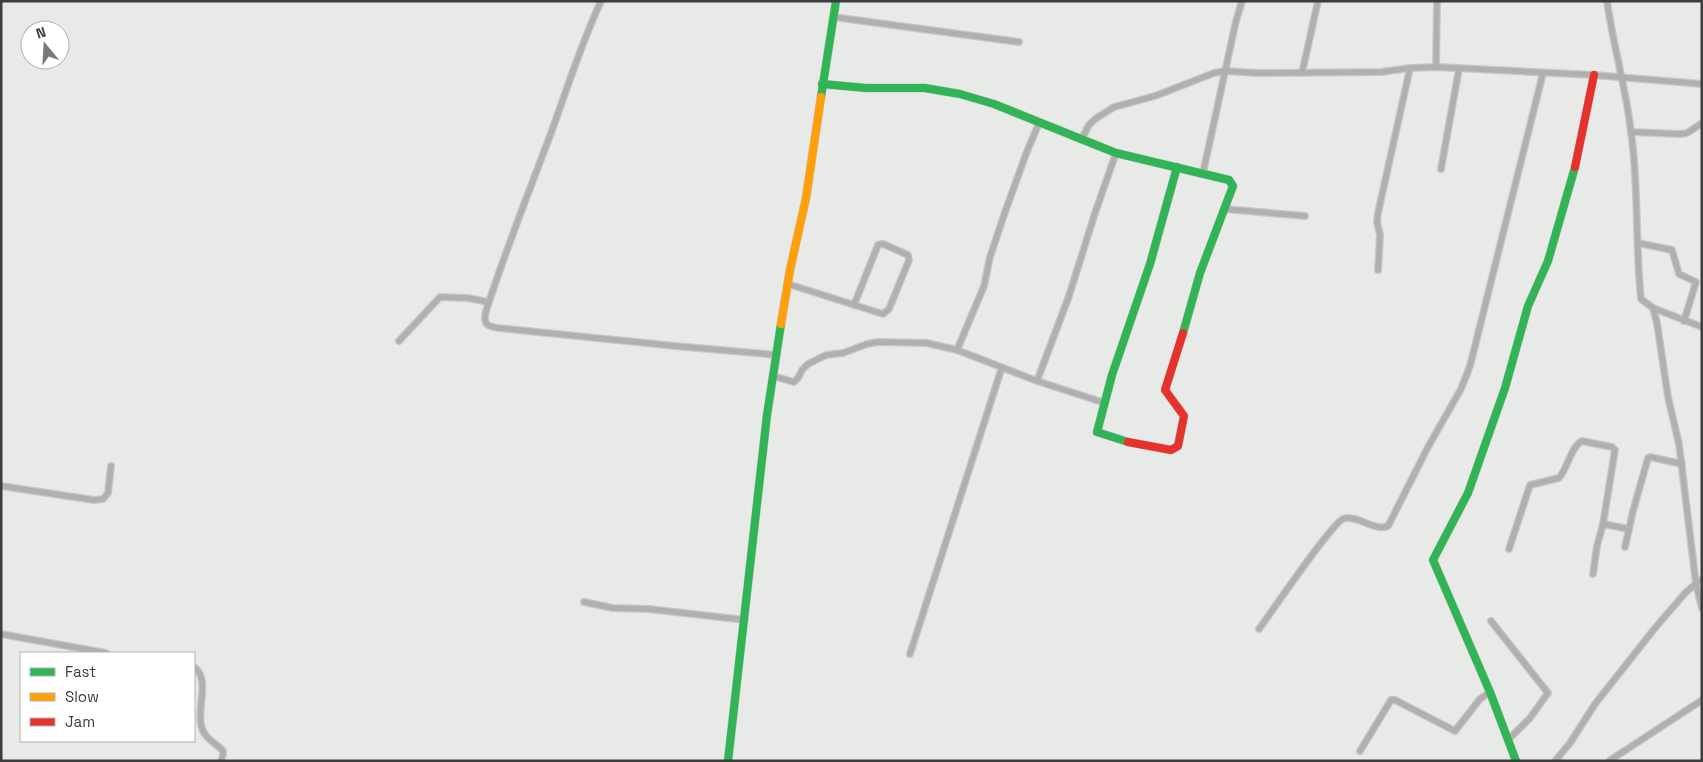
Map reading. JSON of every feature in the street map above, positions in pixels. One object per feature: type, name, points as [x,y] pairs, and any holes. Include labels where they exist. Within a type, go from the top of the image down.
[{"type":"street","points":[[601,1],[588,28],[488,302],[484,317],[486,324],[488,326],[675,346],[777,355]]},
{"type":"street","points":[[729,761],[773,376],[788,284],[806,198],[836,1]]},
{"type":"street","points":[[1203,174],[1242,1]]},
{"type":"street","points":[[1302,73],[1318,1]]},
{"type":"street","points":[[1436,67],[1437,1]]},
{"type":"street","points":[[1607,1],[1613,41],[1632,132],[1642,299],[1653,308],[1702,327]]},
{"type":"street","points":[[834,17],[1019,42]]},
{"type":"street","points":[[1081,140],[1095,118],[1114,107],[1154,96],[1203,76],[1226,71],[1256,73],[1381,72],[1436,67],[1543,74],[1594,75],[1622,79],[1702,84]]},
{"type":"street","points":[[1378,270],[1380,235],[1377,224],[1378,213],[1410,68]]},
{"type":"street","points":[[1442,169],[1459,69]]},
{"type":"street","points":[[1259,629],[1321,543],[1341,520],[1347,518],[1381,527],[1388,526],[1428,447],[1461,390],[1477,344],[1543,74]]},
{"type":"street","points":[[1516,761],[1490,692],[1433,560],[1468,493],[1505,388],[1528,306],[1548,261],[1577,160],[1594,75]]},
{"type":"street","points":[[822,84],[866,88],[925,88],[960,94],[994,104],[1116,153],[1176,166],[1229,180],[1232,183],[1225,209],[1200,273],[1189,316],[1165,390],[1166,394],[1184,416],[1178,446],[1171,450],[1132,444],[1097,432],[1112,375],[1163,222],[1176,166]]},
{"type":"street","points":[[957,350],[984,286],[990,257],[1004,215],[1026,154],[1040,122]]},
{"type":"street","points":[[1632,132],[1680,134],[1687,133],[1702,123]]},
{"type":"street","points":[[1037,381],[1069,296],[1116,153]]},
{"type":"street","points":[[1225,209],[1306,216]]},
{"type":"street","points":[[1638,243],[1672,250],[1679,274],[1696,282],[1684,321]]},
{"type":"street","points":[[788,284],[854,305],[883,314],[887,312],[909,260],[908,255],[883,244],[878,245],[854,305]]},
{"type":"street","points":[[399,341],[440,297],[468,298],[488,302]]},
{"type":"street","points":[[1653,308],[1668,397],[1682,464],[1696,584],[1702,608]]},
{"type":"street","points":[[773,376],[794,382],[802,370],[820,356],[843,353],[867,344],[878,342],[927,343],[957,350],[1037,381],[1105,403]]},
{"type":"street","points":[[910,654],[1002,367]]},
{"type":"street","points":[[1509,549],[1530,485],[1559,478],[1576,446],[1582,441],[1612,447],[1615,450],[1593,574]]},
{"type":"street","points":[[1625,547],[1648,458],[1650,456],[1682,464]]},
{"type":"street","points":[[1,486],[94,500],[103,499],[108,493],[111,466]]},
{"type":"street","points":[[1603,524],[1629,529]]},
{"type":"street","points":[[1555,761],[1570,743],[1595,704],[1655,628],[1686,592],[1702,579]]},
{"type":"street","points":[[584,602],[620,608],[745,620]]},
{"type":"street","points":[[1491,621],[1548,693],[1530,718],[1508,740]]},
{"type":"street","points":[[1,634],[100,652]]},
{"type":"street","points":[[195,668],[199,671],[202,682],[200,721],[209,739],[223,751],[221,761]]},
{"type":"street","points":[[1360,751],[1391,700],[1395,700],[1455,731],[1480,699],[1490,692]]},
{"type":"street","points":[[1609,761],[1702,700]]},
{"type":"traffic: fast","points":[[821,97],[836,1]]},
{"type":"traffic: fast","points":[[822,84],[866,88],[925,88],[960,94],[994,104],[1116,153],[1229,180],[1233,186],[1200,273],[1183,333]]},
{"type":"traffic: fast","points":[[1128,442],[1097,432],[1112,375],[1150,264],[1177,167]]},
{"type":"traffic: fast","points":[[1516,761],[1490,692],[1433,560],[1468,493],[1505,388],[1528,306],[1548,261],[1575,167]]},
{"type":"traffic: fast","points":[[728,761],[767,415],[781,324]]},
{"type":"traffic: slow","points":[[781,324],[790,270],[806,198],[821,97]]},
{"type":"traffic: jam","points":[[1575,167],[1594,75]]},
{"type":"traffic: jam","points":[[1128,442],[1171,450],[1178,446],[1184,416],[1165,390],[1183,333]]}]
